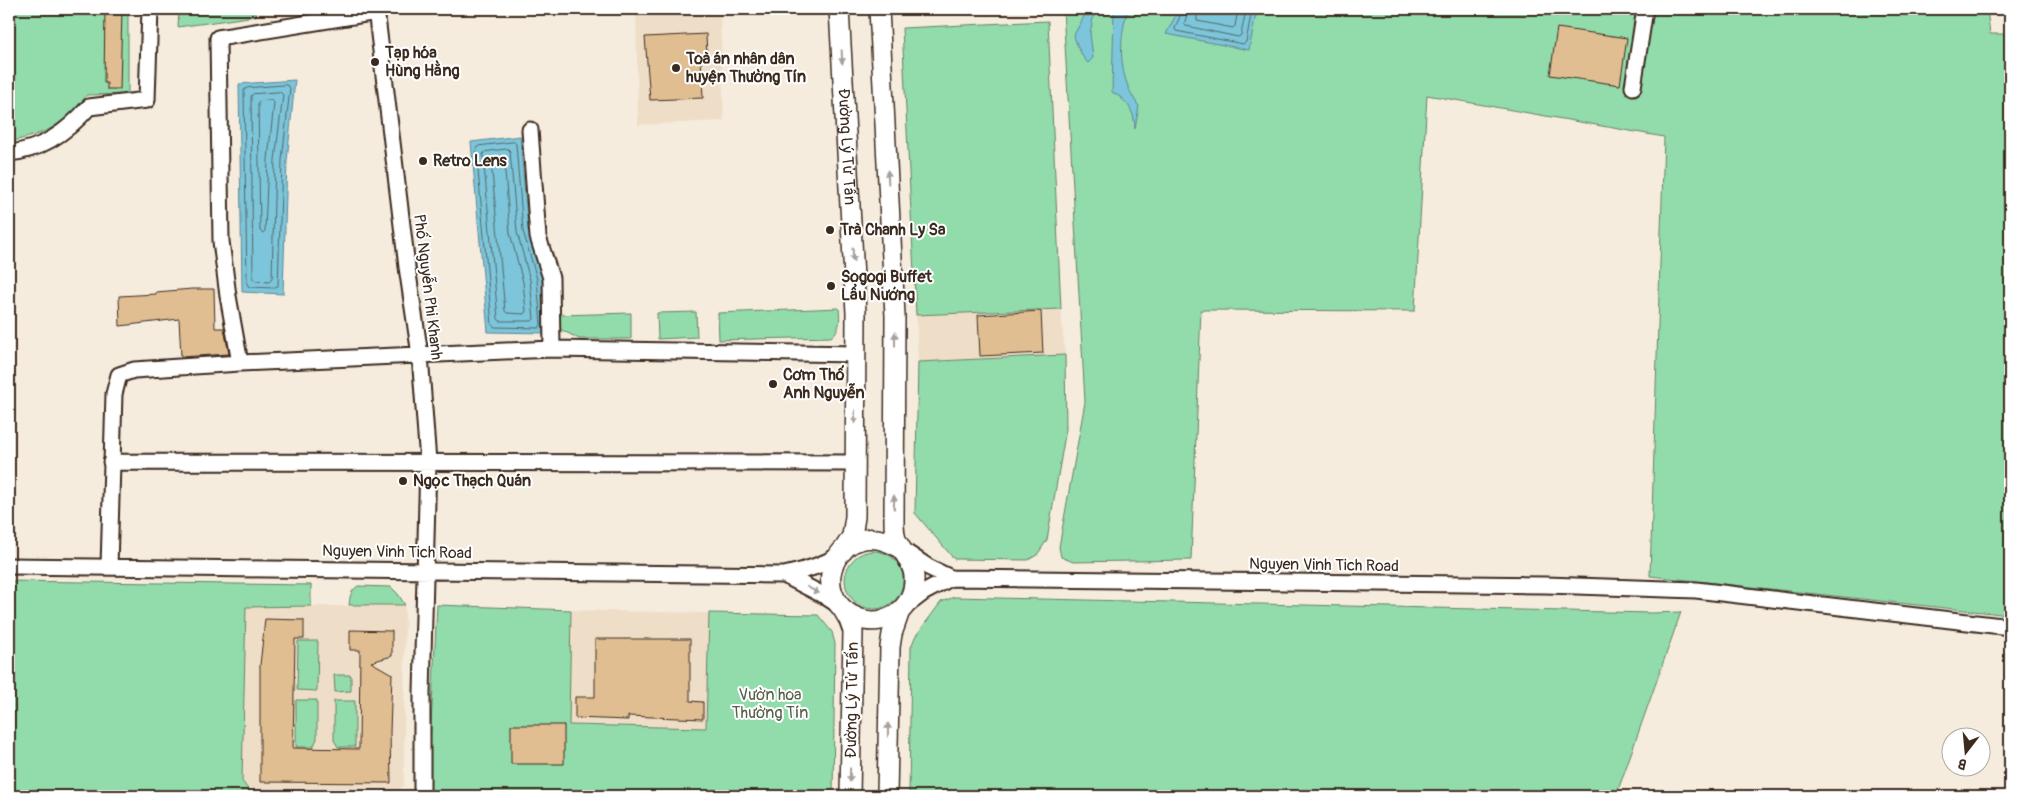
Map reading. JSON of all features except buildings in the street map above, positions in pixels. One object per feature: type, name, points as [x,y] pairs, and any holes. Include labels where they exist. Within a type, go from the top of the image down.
[{"type":"street","points":[[9,153],[27,151],[45,144],[75,123],[88,107],[147,100],[150,9]]},
{"type":"street","name":"Đường Lý Tử Tấn","points":[[839,9],[856,313],[855,518],[852,536],[840,553]]},
{"type":"street","points":[[879,9],[895,316],[894,520],[896,537],[910,561],[914,575],[914,589],[909,601],[900,611],[892,634],[890,647],[887,796]]},
{"type":"street","points":[[1633,87],[1645,9]]},
{"type":"street","points":[[240,363],[228,296],[221,241],[218,38],[377,10]]},
{"type":"street","name":"Phố Nguyễn Phi Khanh","points":[[377,10],[407,267],[420,355],[428,462],[424,570],[422,796]]},
{"type":"street","points":[[530,130],[538,237],[551,278],[552,349]]},
{"type":"street","points":[[109,567],[114,394],[119,375],[134,370],[240,363],[552,349],[856,354]]},
{"type":"street","points":[[111,462],[855,463]]},
{"type":"street","points":[[784,576],[824,564],[861,539],[875,538],[889,541],[928,567],[951,578]]},
{"type":"street","points":[[840,553],[832,569],[831,584],[834,596],[841,607]]},
{"type":"street","name":"Nguyen Vinh Tich Road","points":[[9,566],[784,576]]},
{"type":"street","points":[[784,576],[823,595],[851,616],[863,620],[883,620],[900,611],[923,592],[951,578]]},
{"type":"street","name":"Nguyen Vinh Tich Road","points":[[951,578],[1546,585],[1696,590],[2010,627]]},
{"type":"street","name":"Đường Lý Tử Tấn","points":[[841,607],[853,631],[850,796]]},
{"type":"shaded area","points":[[636,9],[720,9],[724,121],[638,125]]},
{"type":"shaded area","points":[[1061,309],[1065,355],[918,362],[916,315]]},
{"type":"shaded area","points":[[405,605],[404,784],[395,796],[253,796],[242,781],[246,607]]},
{"type":"shaded area","points":[[571,610],[709,613],[706,729],[568,725]]},
{"type":"green space","points":[[9,9],[128,9],[128,94],[87,95],[62,122],[44,132],[9,142]]},
{"type":"green space","points":[[179,9],[255,9],[256,16],[178,27]]},
{"type":"green space","points":[[1063,9],[1987,9],[1990,34],[2010,34],[2010,615],[1650,576],[1664,137],[1427,95],[1415,311],[1201,310],[1191,560],[1073,562],[1061,557],[1059,547],[1085,402]]},
{"type":"green space","points":[[1048,21],[1061,309],[916,315],[902,28]]},
{"type":"green space","points":[[839,308],[840,320],[838,327],[831,337],[719,340],[718,313]]},
{"type":"green space","points":[[696,312],[697,337],[658,339],[657,313]]},
{"type":"green space","points":[[631,313],[631,339],[579,339],[558,328],[558,315]]},
{"type":"green space","points":[[1065,355],[1066,429],[1047,540],[1037,555],[1028,560],[954,559],[915,513],[918,362]]},
{"type":"green space","points":[[868,551],[880,551],[895,559],[903,574],[903,586],[895,601],[880,609],[868,609],[853,601],[845,586],[845,574],[853,559]]},
{"type":"green space","points":[[9,581],[311,585],[311,606],[246,607],[242,781],[253,796],[9,793]]},
{"type":"green space","points":[[358,586],[391,587],[405,605],[349,605],[352,592]]},
{"type":"green space","points":[[954,597],[1652,613],[1681,612],[1616,796],[909,796],[911,647],[915,637],[941,602]]},
{"type":"green space","name":"Vườn hoa Thường Tín","points":[[437,605],[571,610],[569,725],[706,728],[709,613],[818,615],[832,632],[835,644],[833,796],[434,796],[428,786]]},
{"type":"green space","points":[[298,641],[318,641],[317,691],[297,690]]},
{"type":"green space","points":[[334,675],[351,675],[351,691],[335,692]]},
{"type":"green space","points":[[296,700],[317,700],[317,739],[313,747],[296,747]]},
{"type":"green space","points":[[334,701],[355,701],[355,747],[338,747],[334,740]]},
{"type":"water","points":[[1088,9],[1095,9],[1090,33],[1093,58],[1088,63],[1074,35]]},
{"type":"water","points":[[1114,9],[1128,9],[1123,33],[1122,59],[1127,84],[1139,106],[1135,129],[1132,111],[1122,99],[1112,92]]},
{"type":"water","points":[[1179,9],[1257,9],[1249,50],[1166,34]]},
{"type":"water","points":[[295,80],[287,161],[283,294],[242,292],[239,84]]},
{"type":"water","points":[[520,136],[528,230],[542,278],[547,333],[488,332],[471,142]]},
{"type":"place","name":"Tạp hóa Hùng Hằng","points":[[375,62]]},
{"type":"place","name":"Toà án nhân dân huyện Thường Tín","points":[[676,68]]},
{"type":"place","name":"Retro Lens","points":[[423,161]]},
{"type":"place","name":"Trà Chanh Ly Sa","points":[[830,230]]},
{"type":"place","name":"Sogogi Buffet Lẩu Nướng","points":[[831,286]]},
{"type":"place","name":"Cơm Thố Anh Nguyễn","points":[[773,384]]},
{"type":"place","name":"Ngọc Thạch Quán","points":[[403,481]]}]
